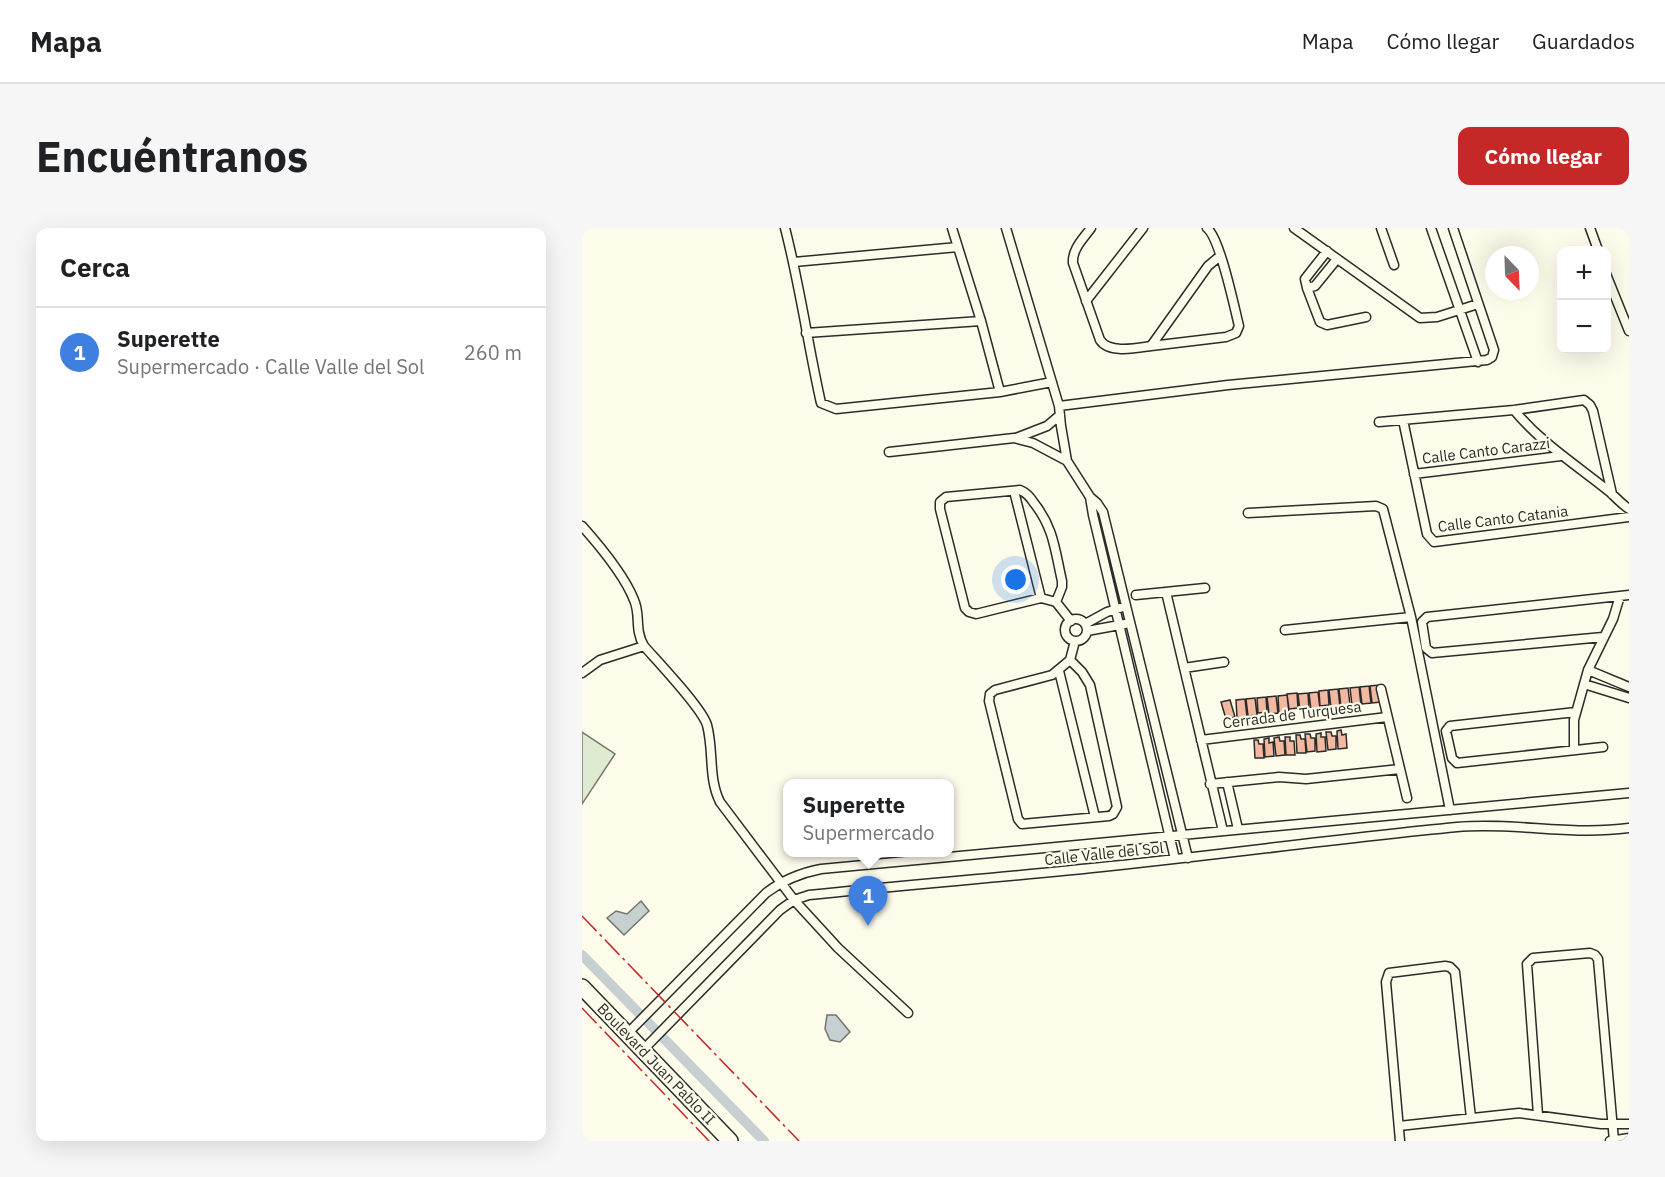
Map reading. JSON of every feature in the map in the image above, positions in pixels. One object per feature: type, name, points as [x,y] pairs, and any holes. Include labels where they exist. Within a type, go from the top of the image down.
[{"type":"highway","name":"Boulevard Juan Pablo II","points":[[582,987],[631,1031],[730,1141]]},
{"type":"street","points":[[785,228],[794,262],[821,403],[836,410],[1000,392],[1052,382]]},
{"type":"street","points":[[952,228],[1000,392]]},
{"type":"street","points":[[1006,228],[1060,410],[1067,461],[1090,497],[1103,512],[1188,858]]},
{"type":"street","points":[[1090,228],[1072,255],[1073,263],[1102,344],[1110,348],[1152,346],[1226,337],[1236,333],[1239,326],[1220,256],[1213,232],[1207,228]]},
{"type":"street","points":[[1086,301],[1143,228]]},
{"type":"street","points":[[1294,228],[1420,318],[1437,317],[1478,304]]},
{"type":"street","points":[[1381,228],[1394,265]]},
{"type":"street","points":[[1431,228],[1478,362]]},
{"type":"street","points":[[890,452],[1014,438],[1047,426],[1060,410],[1228,385],[1487,360],[1492,357],[1494,350],[1453,228]]},
{"type":"street","points":[[1590,228],[1597,246]]},
{"type":"street","points":[[794,262],[958,247]]},
{"type":"street","points":[[1327,251],[1305,279],[1306,288],[1320,322],[1327,325],[1366,316]]},
{"type":"street","points":[[1152,346],[1208,266],[1220,256]]},
{"type":"street","points":[[1306,288],[1315,286],[1338,259]]},
{"type":"street","points":[[1611,286],[1629,331]]},
{"type":"street","points":[[806,333],[981,321]]},
{"type":"street","points":[[1379,422],[1514,410],[1584,400],[1593,411],[1612,494]]},
{"type":"street","points":[[1514,410],[1524,423],[1562,456],[1629,509]]},
{"type":"street","name":"Calle Canto Catania","points":[[1403,420],[1427,534],[1434,542],[1629,517]]},
{"type":"street","points":[[1014,438],[1033,443],[1067,461]]},
{"type":"street","name":"Calle Canto Carazzi","points":[[1414,474],[1562,456]]},
{"type":"street","points":[[1014,491],[1041,598]]},
{"type":"street","points":[[1056,602],[1062,581],[1048,522],[1026,493],[1014,491],[946,497],[940,502],[965,608],[969,612],[976,614],[1041,598],[1056,602],[1071,621]]},
{"type":"street","points":[[1090,497],[1175,859]]},
{"type":"street","points":[[1248,513],[1380,507],[1384,514],[1411,617],[1450,810]]},
{"type":"street","points":[[582,526],[607,556],[634,600],[639,637],[644,646],[703,716],[708,732],[715,792],[720,802],[794,900],[838,948],[908,1013]]},
{"type":"street","points":[[1136,595],[1204,588]]},
{"type":"street","points":[[1166,592],[1223,831]]},
{"type":"street","points":[[1574,750],[1574,720],[1588,670],[1624,596]]},
{"type":"street","points":[[1603,637],[1432,653],[1426,648],[1422,622],[1427,617],[1624,596]]},
{"type":"street","points":[[1074,640],[1084,637],[1086,628],[1115,609],[1127,606]]},
{"type":"street","points":[[1285,630],[1411,617]]},
{"type":"street","points":[[1074,640],[1066,634],[1066,626],[1071,621],[1077,619],[1086,628]]},
{"type":"street","points":[[1086,628],[1130,623]]},
{"type":"street","points":[[1070,660],[1090,684],[1117,807],[1113,814],[1025,824],[1020,822],[989,701],[990,694],[995,690],[1052,675],[1059,671],[1070,660],[1074,640]]},
{"type":"street","points":[[582,673],[600,660],[644,646]]},
{"type":"street","points":[[1184,668],[1224,662]]},
{"type":"street","points":[[1588,670],[1629,687]]},
{"type":"street","points":[[1059,671],[1095,817]]},
{"type":"street","points":[[1584,684],[1629,698]]},
{"type":"street","name":"Cerrada de Turquesa","points":[[1381,689],[1407,798]]},
{"type":"street","points":[[1576,712],[1454,725],[1446,731],[1452,758],[1457,763],[1603,747]]},
{"type":"street","name":"Cerrada de Turquesa","points":[[1201,740],[1387,717]]},
{"type":"street","points":[[1210,784],[1279,777],[1306,779],[1400,769]]},
{"type":"street","points":[[1227,782],[1238,829]]},
{"type":"street","points":[[954,856],[1629,793]]},
{"type":"street","name":"Calle Valle del Sol","points":[[646,1047],[780,910],[794,900],[820,894],[1002,878],[1462,827],[1503,825],[1573,832],[1629,828]]},
{"type":"street","points":[[631,1031],[766,893],[779,883],[803,872],[821,868],[945,857]]},
{"type":"street","points":[[1538,1115],[1527,964],[1533,958],[1590,953],[1598,959],[1612,1140],[1629,1138]]},
{"type":"street","points":[[1400,1141],[1386,977],[1392,972],[1450,967],[1457,978],[1471,1118]]},
{"type":"street","points":[[1399,1126],[1518,1113],[1612,1125],[1629,1124]]},
{"type":"green space","points":[[582,732],[615,754],[582,804]]},
{"type":"shaded area","points":[[641,901],[649,911],[624,935],[607,918],[616,911],[627,914]]},
{"type":"shaded area","points":[[827,1015],[836,1015],[850,1032],[840,1042],[830,1040],[825,1029]]},
{"type":"building","points":[[1379,685],[1381,702],[1372,703],[1370,686]]},
{"type":"building","points":[[1369,686],[1371,703],[1362,704],[1360,687]]},
{"type":"building","points":[[1359,687],[1361,705],[1352,705],[1350,688]]},
{"type":"building","points":[[1348,688],[1350,705],[1341,707],[1339,689]]},
{"type":"building","points":[[1338,689],[1340,707],[1331,708],[1329,690]]},
{"type":"building","points":[[1328,690],[1329,705],[1320,706],[1319,691]]},
{"type":"building","points":[[1318,692],[1320,709],[1311,710],[1309,693]]},
{"type":"building","points":[[1297,693],[1298,708],[1289,709],[1287,694]]},
{"type":"building","points":[[1308,693],[1309,710],[1300,711],[1298,694]]},
{"type":"building","points":[[1287,695],[1289,713],[1279,714],[1278,696]]},
{"type":"building","points":[[1276,696],[1278,713],[1269,714],[1267,697]]},
{"type":"building","points":[[1266,697],[1267,712],[1258,713],[1257,698]]},
{"type":"building","points":[[1255,698],[1257,715],[1248,716],[1246,699]]},
{"type":"building","points":[[1245,699],[1247,717],[1237,718],[1236,700]]},
{"type":"building","points":[[1230,700],[1235,717],[1226,719],[1221,702]]},
{"type":"building","points":[[1341,730],[1342,735],[1346,734],[1347,748],[1338,749],[1337,731]]},
{"type":"building","points":[[1326,732],[1331,732],[1332,736],[1336,736],[1336,749],[1328,750]]},
{"type":"building","points":[[1321,733],[1321,737],[1325,737],[1326,751],[1317,752],[1316,734]]},
{"type":"building","points":[[1305,734],[1310,734],[1311,738],[1315,738],[1315,751],[1307,752]]},
{"type":"building","points":[[1296,735],[1305,739],[1306,753],[1297,753]]},
{"type":"building","points":[[1279,737],[1280,741],[1284,741],[1285,755],[1276,756],[1274,738]]},
{"type":"building","points":[[1285,737],[1290,737],[1290,741],[1294,741],[1295,755],[1286,755]]},
{"type":"building","points":[[1269,738],[1269,743],[1273,742],[1274,756],[1265,757],[1264,739]]},
{"type":"building","points":[[1254,740],[1263,744],[1264,758],[1255,758]]},
{"type":"waterway","points":[[582,955],[764,1141]]},
{"type":"power","points":[[582,916],[799,1141]]},
{"type":"power","points":[[582,1008],[709,1141]]},
{"type":"place","name":"Superette","points":[[868,926]]}]
